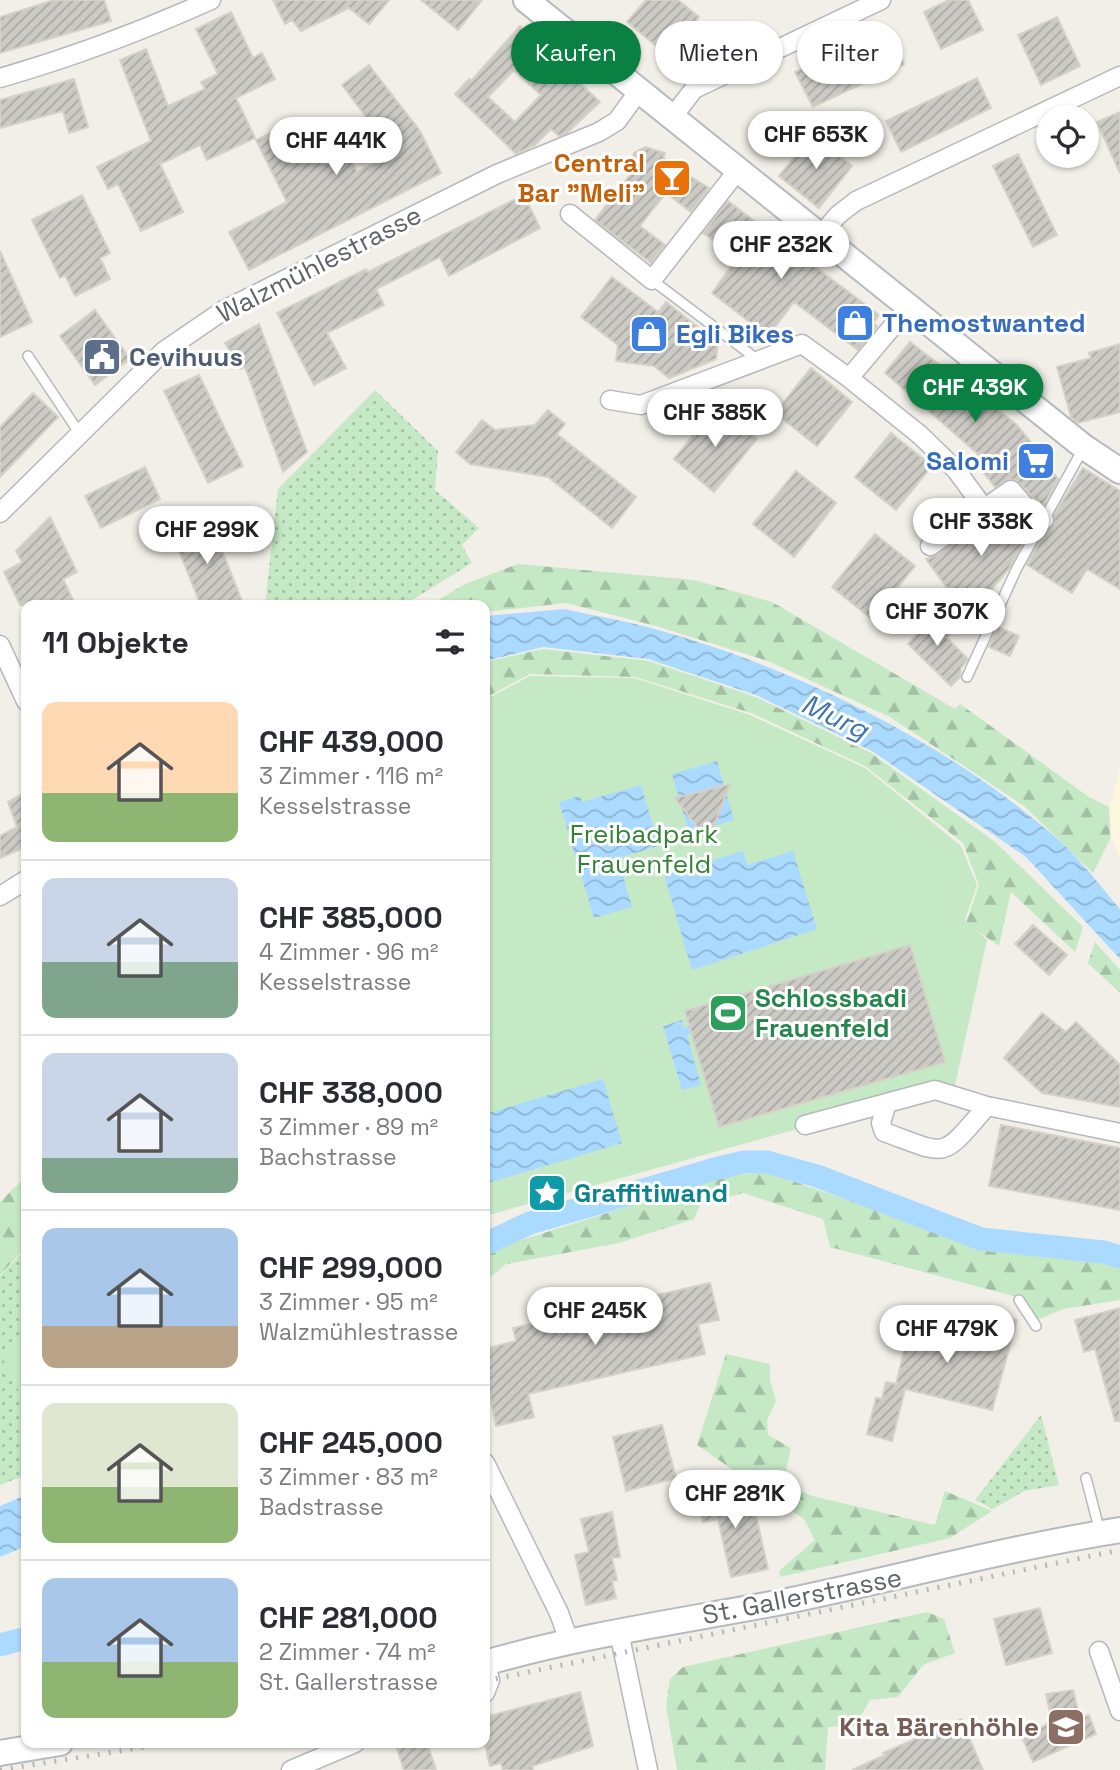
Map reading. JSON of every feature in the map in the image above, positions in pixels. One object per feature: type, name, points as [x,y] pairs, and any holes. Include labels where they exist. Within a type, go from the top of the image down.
[{"type":"main road","points":[[526,0],[671,119],[1084,447],[1120,471]]},
{"type":"main road","name":"St. Gallerstrasse","points":[[490,1662],[569,1641],[782,1602],[951,1566],[1002,1551],[1110,1532]]},
{"type":"main road","points":[[0,1753],[30,1748]]},
{"type":"street","points":[[0,78],[66,59],[157,25],[211,0]]},
{"type":"street","points":[[671,119],[694,89],[881,0]]},
{"type":"street","points":[[820,236],[838,215],[856,201],[1120,76]]},
{"type":"street","name":"Walzmühlestrasse","points":[[0,513],[164,351],[224,310],[497,174],[599,132],[617,121],[638,92]]},
{"type":"street","points":[[570,214],[652,280],[737,170]]},
{"type":"street","points":[[849,378],[909,307]]},
{"type":"street","points":[[610,400],[641,405],[802,344],[920,435],[956,470],[984,508]]},
{"type":"street","points":[[930,546],[1011,490],[1032,513],[1044,520]]},
{"type":"street","points":[[0,645],[21,690]]},
{"type":"street","points":[[0,896],[21,883]]},
{"type":"street","points":[[805,1125],[935,1090],[987,1106],[1120,1133]]},
{"type":"street","points":[[887,1103],[881,1124],[884,1132],[937,1151],[950,1147],[987,1106]]},
{"type":"street","points":[[490,1474],[559,1613],[569,1641]]},
{"type":"street","points":[[619,1632],[648,1770]]},
{"type":"street","points":[[1099,1651],[1120,1711]]},
{"type":"street","points":[[291,1770],[343,1748]]},
{"type":"lane","points":[[652,280],[758,360]]},
{"type":"lane","points":[[28,356],[80,434]]},
{"type":"lane","points":[[967,677],[1044,520],[1084,447]]},
{"type":"lane","points":[[1019,1300],[1036,1325]]},
{"type":"lane","points":[[1086,1478],[1110,1532]]},
{"type":"shaded area","points":[[1120,769],[1120,858],[1112,838],[1110,807]]},
{"type":"green space","points":[[375,390],[438,451],[435,490],[479,528],[462,545],[472,563],[412,600],[266,600],[278,489]]},
{"type":"green space","points":[[518,564],[694,580],[772,602],[955,709],[960,704],[1089,797],[1109,807],[1110,839],[1093,873],[1024,806],[890,717],[768,661],[656,626],[566,603],[490,611],[490,600],[438,600],[465,584]]},
{"type":"green space","points":[[543,649],[649,661],[756,697],[871,753],[995,842],[1083,927],[1075,952],[1011,892],[999,946],[966,923],[979,885],[963,843],[865,766],[751,713],[635,677],[530,674],[490,695],[490,661]]},
{"type":"green space","name":"Schlossbadi Frauenfeld","points":[[530,676],[634,678],[750,715],[865,768],[961,846],[977,885],[965,920],[987,940],[955,1085],[490,1215],[490,697]]},
{"type":"green space","points":[[1095,942],[1120,970],[1120,993],[1088,963]]},
{"type":"green space","points":[[766,1172],[896,1217],[984,1243],[1074,1259],[1120,1262],[1120,1300],[1063,1309],[1037,1320],[1025,1299],[830,1247],[823,1219],[743,1193],[700,1205],[694,1219],[619,1243],[506,1264],[490,1278],[490,1254],[499,1247],[721,1177]]},
{"type":"green space","points":[[21,1181],[21,1252],[0,1275],[0,1202]]},
{"type":"green space","points":[[21,1254],[21,1477],[0,1485],[0,1276]]},
{"type":"green space","points":[[21,1342],[21,1397],[0,1353]]},
{"type":"green space","points":[[726,1354],[770,1364],[770,1380],[776,1401],[767,1420],[768,1435],[791,1448],[785,1474],[794,1488],[812,1496],[935,1525],[945,1491],[992,1511],[950,1538],[780,1577],[779,1571],[815,1540],[804,1519],[697,1445]]},
{"type":"green space","points":[[1041,1415],[1059,1485],[1024,1491],[993,1509],[975,1500]]},
{"type":"green space","points":[[927,1612],[944,1619],[955,1653],[923,1665],[898,1697],[870,1700],[855,1726],[828,1727],[825,1770],[677,1770],[666,1706],[670,1679],[683,1667]]},
{"type":"water","name":"Murg","points":[[564,609],[658,630],[765,666],[873,715],[975,775],[1022,809],[1064,845],[1120,909],[1120,959],[1026,857],[872,751],[756,695],[648,659],[543,647],[490,660],[490,616]]},
{"type":"water","points":[[717,761],[734,820],[689,833],[672,774]]},
{"type":"water","points":[[641,785],[659,846],[618,858],[632,907],[594,918],[559,802],[580,796],[582,802]]},
{"type":"water","points":[[743,851],[747,865],[793,851],[817,929],[692,970],[664,875]]},
{"type":"water","points":[[682,1020],[684,1028],[689,1026],[691,1033],[687,1035],[701,1085],[682,1090],[663,1026]]},
{"type":"water","points":[[603,1079],[622,1143],[490,1183],[490,1113]]},
{"type":"water","points":[[21,1497],[21,1548],[0,1557],[0,1506]]},
{"type":"building","points":[[54,0],[104,0],[111,21],[0,53],[0,17]]},
{"type":"building","points":[[273,0],[389,0],[369,24],[349,8],[301,31],[292,20],[285,24]]},
{"type":"building","points":[[421,0],[482,0],[458,30]]},
{"type":"building","points":[[646,0],[678,0],[699,17],[696,21],[655,21],[655,45],[641,34],[641,21],[628,21]]},
{"type":"building","points":[[949,0],[968,0],[983,30],[941,49],[924,12]]},
{"type":"building","points":[[231,12],[253,58],[262,53],[275,79],[236,98],[255,138],[207,160],[200,145],[160,164],[183,212],[141,231],[118,184],[108,189],[97,167],[151,141],[120,60],[146,49],[168,106],[205,89],[201,82],[218,74],[196,29]]},
{"type":"building","points":[[1057,17],[1080,66],[1041,85],[1018,35]]},
{"type":"building","points":[[511,36],[511,73],[488,97],[515,122],[541,95],[529,84],[581,84],[600,102],[567,133],[559,136],[551,129],[535,145],[516,154],[455,94],[469,79],[471,81]]},
{"type":"building","points":[[369,65],[420,131],[441,173],[249,270],[229,232],[287,202],[256,140],[281,128],[296,158],[338,136],[357,172],[394,154],[342,85]]},
{"type":"building","points":[[977,78],[991,108],[901,152],[886,121]]},
{"type":"building","points":[[74,79],[88,127],[69,133],[63,111],[0,128],[0,100]]},
{"type":"building","points":[[801,84],[862,84],[813,107]]},
{"type":"building","points":[[1120,112],[1120,173],[1099,126],[1099,121]]},
{"type":"building","points":[[812,135],[852,166],[819,208],[779,176]]},
{"type":"building","points":[[645,147],[665,153],[663,158],[690,172],[688,175],[709,188],[691,212],[666,193],[652,210],[640,226],[665,245],[651,263],[595,220],[632,172],[634,153]]},
{"type":"building","points":[[1018,154],[1057,235],[1033,247],[993,166]]},
{"type":"building","points":[[82,195],[110,253],[100,258],[110,279],[75,296],[65,275],[60,278],[32,220]]},
{"type":"building","points":[[524,195],[540,228],[449,276],[440,257],[376,289],[384,305],[327,333],[346,368],[314,385],[277,313],[366,269],[368,272]]},
{"type":"building","points":[[728,201],[879,315],[873,323],[877,326],[858,350],[794,302],[768,336],[712,293],[737,258],[703,233]]},
{"type":"building","points":[[0,251],[32,322],[0,337]]},
{"type":"building","points":[[612,277],[658,312],[666,302],[718,343],[716,359],[669,378],[654,366],[616,361],[618,345],[581,317]]},
{"type":"building","points":[[95,310],[130,359],[95,385],[60,336]]},
{"type":"building","points":[[259,324],[307,452],[283,472],[245,367],[240,369],[225,343]]},
{"type":"building","points":[[910,342],[1016,424],[1036,448],[1058,479],[1043,507],[1016,480],[1009,479],[995,487],[973,459],[978,454],[885,373]]},
{"type":"building","points":[[1120,344],[1120,412],[1078,423],[1071,417],[1057,367],[1091,358],[1089,353]]},
{"type":"building","points":[[811,368],[852,402],[817,446],[775,413]]},
{"type":"building","points":[[199,375],[243,466],[208,483],[164,391]]},
{"type":"building","points":[[33,393],[58,417],[0,477],[0,427]]},
{"type":"building","points":[[716,406],[757,439],[714,492],[674,459]]},
{"type":"building","points":[[548,410],[565,424],[557,434],[636,497],[612,528],[548,477],[470,464],[456,452],[482,420],[495,430],[535,425]]},
{"type":"building","points":[[891,433],[932,466],[896,510],[855,477]]},
{"type":"building","points":[[145,467],[160,499],[101,528],[85,496]]},
{"type":"building","points":[[1083,468],[1120,491],[1120,589],[1087,569],[1072,593],[1027,565],[1045,531],[1054,526],[1054,515]]},
{"type":"building","points":[[796,471],[836,503],[794,557],[753,524]]},
{"type":"building","points":[[1009,505],[1032,527],[1008,570],[968,617],[926,559],[936,555]]},
{"type":"building","points":[[50,517],[77,572],[63,579],[73,600],[21,600],[20,605],[4,572],[22,562],[16,551]]},
{"type":"building","points":[[209,518],[242,600],[199,600],[172,533]]},
{"type":"building","points":[[875,534],[915,566],[872,619],[832,587]]},
{"type":"building","points":[[924,609],[950,634],[946,637],[968,659],[961,668],[960,677],[951,686],[908,644],[921,630],[912,621]]},
{"type":"building","points":[[998,627],[1019,636],[1010,656],[989,647]]},
{"type":"building","points":[[730,784],[708,841],[675,798]]},
{"type":"building","points":[[21,795],[21,849],[0,858],[0,836],[17,827],[8,802]]},
{"type":"building","points":[[1033,925],[1067,955],[1049,975],[1015,944]]},
{"type":"building","name":"Schlossbadi Frauenfeld","points":[[910,945],[945,1062],[719,1127],[685,1011]]},
{"type":"building","points":[[1042,1013],[1066,1032],[1076,1022],[1120,1065],[1120,1107],[1042,1093],[1004,1058]]},
{"type":"building","points":[[1001,1125],[1120,1148],[1120,1210],[989,1186]]},
{"type":"building","points":[[710,1283],[719,1320],[698,1324],[705,1354],[528,1394],[534,1417],[496,1426],[490,1398],[490,1348],[516,1341],[513,1328]]},
{"type":"building","points":[[1120,1308],[1120,1421],[1115,1421],[1095,1349],[1084,1352],[1075,1320]]},
{"type":"building","points":[[914,1310],[983,1327],[987,1312],[1017,1320],[992,1410],[905,1389],[892,1441],[867,1434],[876,1398],[882,1399],[886,1382],[896,1384]]},
{"type":"building","points":[[662,1425],[676,1478],[626,1491],[613,1437]]},
{"type":"building","points":[[733,1484],[740,1514],[755,1511],[768,1569],[731,1577],[718,1519],[703,1522],[697,1492]]},
{"type":"building","points":[[612,1512],[620,1557],[612,1558],[617,1580],[612,1581],[616,1598],[586,1605],[575,1555],[589,1552],[581,1519]]},
{"type":"building","points":[[1040,1608],[1052,1653],[1006,1665],[994,1619]]},
{"type":"building","points":[[1073,1690],[1080,1718],[1089,1715],[1096,1734],[1033,1762],[1022,1737],[1052,1722],[1046,1694]]},
{"type":"building","points":[[580,1692],[593,1746],[532,1766],[533,1770],[503,1770],[501,1763],[490,1766],[486,1748],[490,1748],[490,1716]]},
{"type":"building","points":[[961,1719],[983,1770],[852,1770],[885,1755],[883,1753]]},
{"type":"building","points":[[429,1748],[436,1770],[404,1770],[397,1749]]},
{"type":"waterway","points":[[490,1242],[530,1223],[718,1168],[744,1162],[767,1162],[817,1176],[981,1239],[1104,1252],[1120,1257]]},
{"type":"waterway","points":[[0,1645],[21,1639]]},
{"type":"railway","points":[[490,1680],[1120,1550]]},
{"type":"railway","points":[[0,1770],[139,1748]]},
{"type":"place","name":"Central Bar \"Meli\"","points":[[672,178]]},
{"type":"place","name":"Themostwanted","points":[[855,323]]},
{"type":"place","name":"Egli Bikes","points":[[649,334]]},
{"type":"place","name":"Cevihuus","points":[[102,357]]},
{"type":"place","name":"Salomi","points":[[1036,461]]},
{"type":"place","name":"Schlossbadi Frauenfeld","points":[[728,1013]]},
{"type":"place","name":"Graffitiwand","points":[[547,1193]]},
{"type":"place","name":"Kita Bärenhöhle","points":[[1066,1727]]},
{"type":"park label","name":"Freibadpark Frauenfeld","points":[[644,849]]}]
